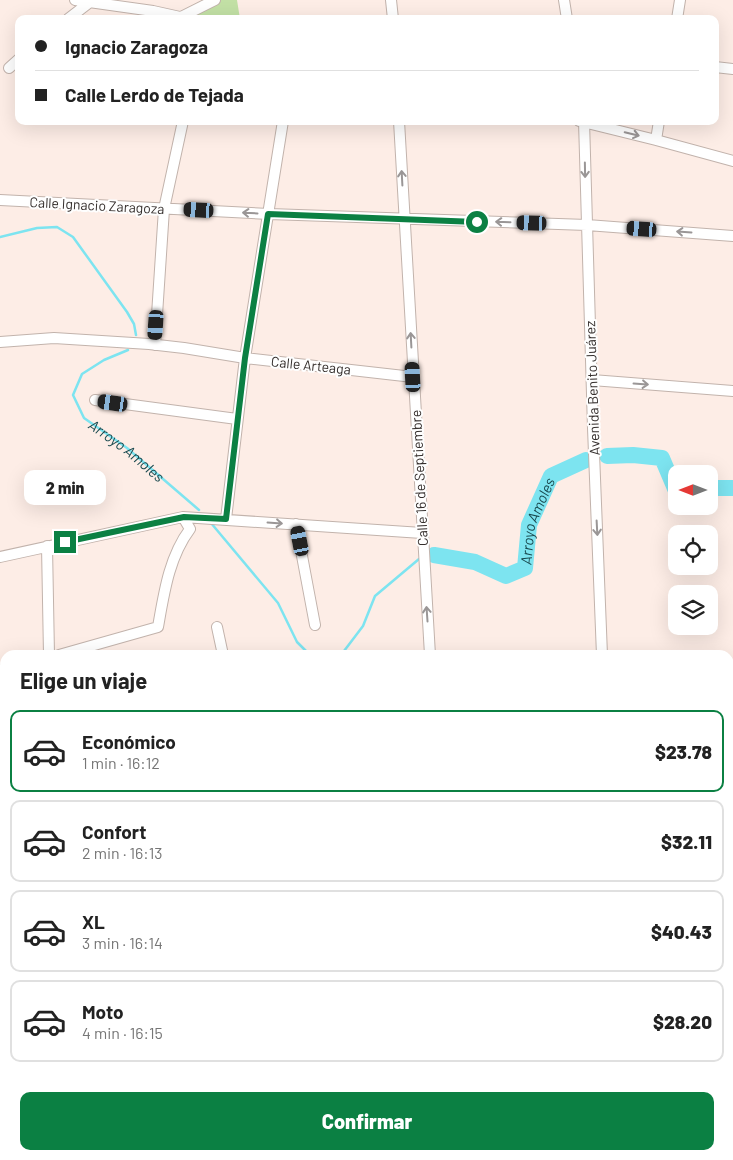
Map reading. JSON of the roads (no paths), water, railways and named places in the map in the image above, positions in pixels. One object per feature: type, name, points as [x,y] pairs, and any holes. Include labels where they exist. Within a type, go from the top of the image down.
[{"type":"street","points":[[75,0],[171,15]]},
{"type":"street","points":[[153,11],[154,0]]},
{"type":"street","points":[[190,15],[215,0]]},
{"type":"street","points":[[391,0],[392,15]]},
{"type":"street","points":[[564,0],[566,15]]},
{"type":"street","points":[[678,15],[680,0]]},
{"type":"street","points":[[73,15],[90,2]]},
{"type":"street","points":[[9,68],[15,63]]},
{"type":"street","points":[[719,67],[733,69]]},
{"type":"street","points":[[155,345],[164,208],[182,125]]},
{"type":"street","points":[[226,519],[245,358],[282,125]]},
{"type":"street","name":"Calle 16 de Septiembre","points":[[399,125],[430,650]]},
{"type":"street","name":"Avenida Benito Juárez","points":[[583,125],[602,650]]},
{"type":"street","points":[[595,125],[733,161]]},
{"type":"street","points":[[656,140],[658,125]]},
{"type":"street","name":"Calle Ignacio Zaragoza","points":[[0,200],[268,214],[586,225],[733,236]]},
{"type":"street","name":"Calle Arteaga","points":[[0,342],[54,338],[155,345],[245,358],[413,377]]},
{"type":"street","points":[[592,380],[733,391]]},
{"type":"street","points":[[95,400],[237,419]]},
{"type":"street","points":[[0,556],[187,517],[422,533]]},
{"type":"street","points":[[77,650],[158,627],[163,597],[173,559],[190,529],[187,517]]},
{"type":"street","points":[[296,524],[315,625]]},
{"type":"street","points":[[46,546],[49,650]]},
{"type":"street","points":[[217,627],[222,650]]},
{"type":"waterway","name":"Arroyo Amoles","points":[[0,237],[37,228],[57,227],[73,237],[127,312],[134,324],[136,335]]},
{"type":"waterway","name":"Arroyo Amoles","points":[[128,350],[104,360],[82,374],[73,395],[84,418],[127,448],[199,510]]},
{"type":"waterway","name":"Arroyo Amoles","points":[[607,456],[633,455],[662,458],[668,472]]},
{"type":"waterway","name":"Arroyo Amoles","points":[[434,555],[475,562],[506,576],[525,568],[529,525],[551,476],[586,460]]},
{"type":"waterway","name":"Arroyo Amoles","points":[[718,488],[733,488]]},
{"type":"waterway","name":"Arroyo Amoles","points":[[211,523],[278,603],[297,642],[305,650]]},
{"type":"waterway","name":"Arroyo Amoles","points":[[345,650],[363,626],[375,596],[419,559]]}]
